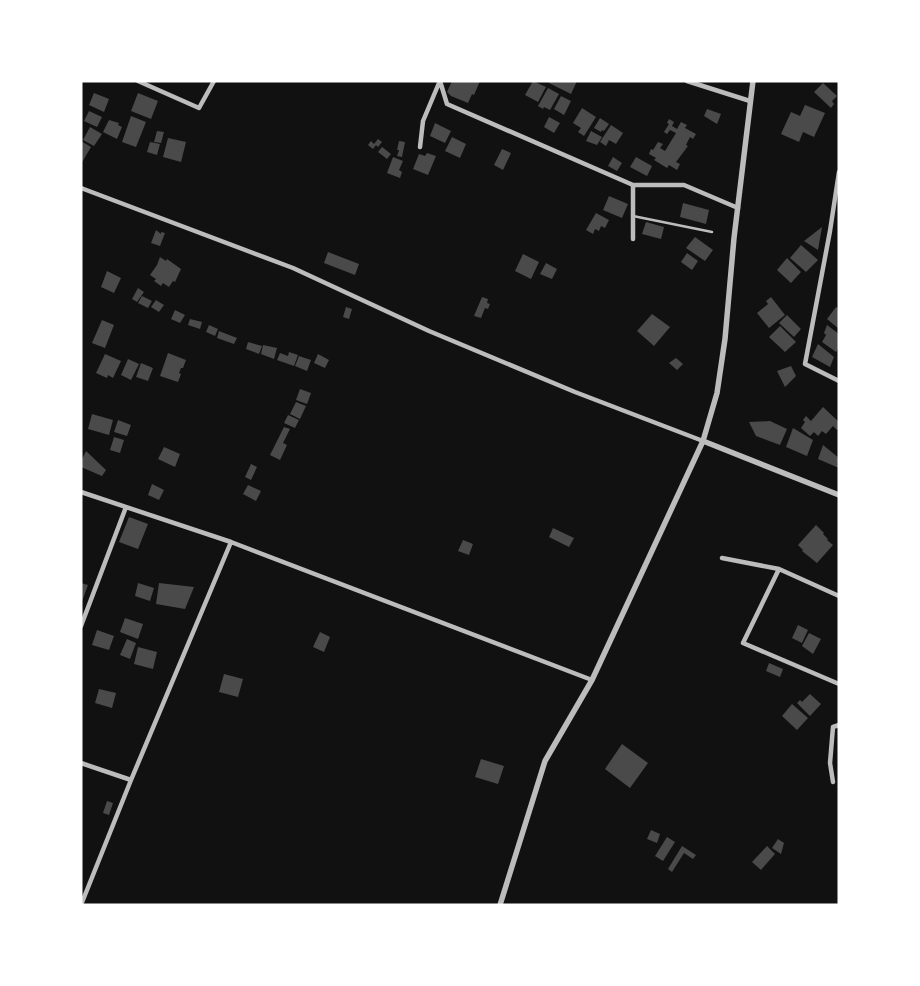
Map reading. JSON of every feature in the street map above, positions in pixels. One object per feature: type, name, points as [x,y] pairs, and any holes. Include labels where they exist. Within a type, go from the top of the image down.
[{"type":"street","points":[[138,81],[199,108],[214,81]]},
{"type":"street","points":[[687,81],[750,101]]},
{"type":"street","points":[[500,905],[545,761],[592,680],[703,441],[717,393],[725,339],[753,81]]},
{"type":"street","points":[[439,82],[447,104],[633,185],[684,186],[738,208]]},
{"type":"street","points":[[420,147],[423,121],[439,82]]},
{"type":"street","points":[[839,172],[805,364],[839,381]]},
{"type":"street","points":[[633,185],[633,239]]},
{"type":"street","points":[[81,188],[294,268],[429,331],[575,392],[839,495]]},
{"type":"street","points":[[81,492],[231,542],[592,680]]},
{"type":"street","points":[[81,626],[126,507]]},
{"type":"street","points":[[81,905],[131,780],[231,542]]},
{"type":"street","points":[[722,558],[779,569],[839,596]]},
{"type":"street","points":[[779,569],[743,643],[839,684]]},
{"type":"street","points":[[833,782],[830,764],[833,727],[839,725]]},
{"type":"street","points":[[81,763],[131,780]]},
{"type":"lane","points":[[633,216],[712,232]]},
{"type":"building","points":[[452,81],[480,81],[468,103],[451,96],[447,92]]},
{"type":"building","points":[[533,81],[546,87],[538,102],[525,95]]},
{"type":"building","points":[[550,81],[577,81],[571,94],[549,83]]},
{"type":"building","points":[[823,83],[837,96],[832,101],[834,104],[831,108],[814,92]]},
{"type":"building","points":[[548,88],[559,94],[550,110],[538,106]]},
{"type":"building","points":[[94,93],[109,99],[104,112],[89,105]]},
{"type":"building","points":[[138,93],[158,101],[151,119],[131,111]]},
{"type":"building","points":[[561,96],[571,101],[564,115],[554,109]]},
{"type":"building","points":[[805,105],[825,113],[814,137],[803,132],[799,142],[781,134],[791,112],[800,116]]},
{"type":"building","points":[[582,108],[596,117],[584,136],[578,132],[581,128],[573,123]]},
{"type":"building","points":[[707,109],[721,114],[717,124],[704,116]]},
{"type":"building","points":[[89,111],[102,117],[97,127],[84,121]]},
{"type":"building","points":[[131,116],[146,122],[136,147],[122,142]]},
{"type":"building","points":[[549,117],[560,123],[554,133],[544,127]]},
{"type":"building","points":[[600,118],[609,124],[601,132],[594,128]]},
{"type":"building","points":[[669,119],[674,122],[672,126],[677,129],[681,122],[687,125],[685,128],[696,134],[693,139],[690,137],[686,145],[688,146],[676,162],[680,164],[677,170],[669,165],[667,168],[654,160],[656,158],[649,154],[658,142],[663,144],[660,148],[665,151],[676,133],[670,130],[667,134],[664,132],[669,124],[667,123]]},
{"type":"building","points":[[109,120],[119,123],[118,125],[122,127],[117,139],[103,132]]},
{"type":"building","points":[[435,123],[451,131],[445,143],[430,136]]},
{"type":"building","points":[[611,125],[623,133],[616,144],[609,140],[606,146],[600,142]]},
{"type":"building","points":[[90,127],[102,134],[94,146],[83,140]]},
{"type":"building","points":[[157,131],[164,132],[161,143],[154,142]]},
{"type":"building","points":[[591,131],[602,137],[597,145],[586,141]]},
{"type":"building","points":[[452,137],[466,144],[460,158],[445,151]]},
{"type":"building","points":[[168,138],[186,142],[181,162],[163,157]]},
{"type":"building","points":[[378,139],[382,142],[378,147],[376,145],[373,149],[368,145],[371,141],[374,144]]},
{"type":"building","points":[[81,141],[91,147],[81,164]]},
{"type":"building","points":[[399,141],[405,142],[402,157],[397,156]]},
{"type":"building","points":[[150,142],[160,144],[157,155],[147,152]]},
{"type":"building","points":[[382,147],[391,154],[387,159],[378,152]]},
{"type":"building","points":[[502,149],[511,153],[503,170],[494,165]]},
{"type":"building","points":[[427,153],[436,156],[428,175],[413,169],[419,154],[425,156]]},
{"type":"building","points":[[393,157],[403,161],[399,170],[402,172],[400,178],[387,173]]},
{"type":"building","points":[[613,157],[622,163],[617,171],[608,166]]},
{"type":"building","points":[[636,157],[652,166],[647,176],[630,167]]},
{"type":"building","points":[[609,196],[628,204],[622,218],[603,210]]},
{"type":"building","points":[[683,203],[709,210],[706,224],[680,217]]},
{"type":"building","points":[[596,213],[609,220],[605,228],[601,226],[599,231],[595,229],[593,234],[586,230]]},
{"type":"building","points":[[646,222],[664,227],[661,239],[642,234]]},
{"type":"building","points":[[822,227],[818,250],[804,241]]},
{"type":"building","points":[[156,230],[161,234],[161,232],[165,233],[160,246],[151,243]]},
{"type":"building","points":[[695,237],[713,250],[705,261],[686,248]]},
{"type":"building","points":[[801,245],[818,260],[806,272],[790,258]]},
{"type":"building","points":[[328,252],[359,264],[355,275],[324,263]]},
{"type":"building","points":[[687,253],[698,261],[692,270],[681,262]]},
{"type":"building","points":[[523,254],[539,262],[531,279],[515,271]]},
{"type":"building","points":[[160,257],[166,261],[167,259],[181,269],[175,282],[173,281],[169,287],[163,283],[161,286],[150,275]]},
{"type":"building","points":[[787,258],[801,272],[791,283],[777,270]]},
{"type":"building","points":[[546,263],[557,269],[552,279],[540,274]]},
{"type":"building","points":[[107,271],[121,278],[114,293],[101,287]]},
{"type":"building","points":[[138,288],[144,292],[137,302],[132,299]]},
{"type":"building","points":[[142,296],[152,301],[148,308],[138,303]]},
{"type":"building","points":[[482,297],[488,299],[487,303],[490,304],[488,309],[485,308],[481,318],[474,316]]},
{"type":"building","points":[[771,297],[785,315],[769,328],[757,313],[768,304],[766,301]]},
{"type":"building","points":[[156,300],[164,305],[159,312],[151,307]]},
{"type":"building","points":[[346,307],[352,309],[349,319],[343,317]]},
{"type":"building","points":[[836,307],[839,309],[839,329],[827,319]]},
{"type":"building","points":[[175,310],[185,315],[180,323],[171,319]]},
{"type":"building","points":[[652,314],[670,327],[654,346],[637,331]]},
{"type":"building","points":[[787,315],[801,329],[794,337],[779,323]]},
{"type":"building","points":[[190,319],[202,322],[200,329],[188,325]]},
{"type":"building","points":[[102,320],[114,325],[105,348],[92,343]]},
{"type":"building","points":[[209,325],[218,329],[215,336],[206,332]]},
{"type":"building","points":[[827,325],[839,334],[839,348],[836,352],[822,342],[826,335],[824,333]]},
{"type":"building","points":[[780,326],[796,342],[785,352],[769,337]]},
{"type":"building","points":[[219,331],[237,338],[234,344],[217,338]]},
{"type":"building","points":[[248,342],[262,346],[259,354],[246,349]]},
{"type":"building","points":[[818,344],[834,357],[830,367],[812,357]]},
{"type":"building","points":[[263,345],[277,348],[274,359],[261,354]]},
{"type":"building","points":[[289,352],[298,355],[294,366],[277,360],[280,353],[288,356]]},
{"type":"building","points":[[168,353],[186,360],[179,373],[181,374],[178,382],[160,376]]},
{"type":"building","points":[[105,354],[121,361],[113,378],[108,375],[107,378],[96,373]]},
{"type":"building","points":[[318,354],[329,360],[325,368],[314,363]]},
{"type":"building","points":[[299,356],[311,360],[307,371],[295,366]]},
{"type":"building","points":[[676,358],[683,364],[677,370],[669,363]]},
{"type":"building","points":[[128,359],[139,364],[131,380],[121,375]]},
{"type":"building","points":[[141,363],[153,368],[148,381],[136,377]]},
{"type":"building","points":[[791,366],[796,376],[785,387],[777,371]]},
{"type":"building","points":[[300,389],[311,393],[307,404],[296,400]]},
{"type":"building","points":[[296,402],[306,406],[300,419],[290,414]]},
{"type":"building","points":[[823,407],[839,422],[839,428],[837,430],[833,426],[826,434],[822,431],[818,436],[814,432],[810,436],[801,428],[805,422],[803,420],[806,416],[811,421]]},
{"type":"building","points":[[92,414],[113,420],[109,435],[88,429]]},
{"type":"building","points":[[288,415],[299,420],[295,428],[284,423]]},
{"type":"building","points":[[118,420],[131,425],[127,436],[114,432]]},
{"type":"building","points":[[770,421],[787,429],[780,445],[756,436],[749,422]]},
{"type":"building","points":[[284,427],[290,429],[283,443],[287,445],[280,460],[270,455]]},
{"type":"building","points":[[793,428],[813,440],[807,456],[786,447]]},
{"type":"building","points":[[114,437],[124,440],[120,453],[110,450]]},
{"type":"building","points":[[823,445],[839,458],[839,468],[818,459]]},
{"type":"building","points":[[164,447],[180,454],[175,467],[158,459]]},
{"type":"building","points":[[86,451],[106,470],[102,476],[81,467],[81,461]]},
{"type":"building","points":[[251,464],[257,467],[251,480],[245,477]]},
{"type":"building","points":[[152,484],[164,490],[159,500],[148,495]]},
{"type":"building","points":[[248,485],[261,491],[256,501],[243,494]]},
{"type":"building","points":[[129,517],[148,524],[138,549],[119,542]]},
{"type":"building","points":[[816,525],[833,545],[817,563],[802,551],[798,545]]},
{"type":"building","points":[[553,528],[574,538],[569,547],[549,537]]},
{"type":"building","points":[[463,540],[473,544],[469,555],[458,551]]},
{"type":"building","points":[[81,583],[88,585],[81,604]]},
{"type":"building","points":[[138,583],[154,588],[150,601],[135,596]]},
{"type":"building","points":[[159,583],[194,587],[185,609],[156,604]]},
{"type":"building","points":[[125,618],[143,624],[138,639],[120,632]]},
{"type":"building","points":[[798,625],[808,630],[802,643],[792,638]]},
{"type":"building","points":[[97,630],[114,636],[109,650],[92,645]]},
{"type":"building","points":[[320,632],[330,637],[324,652],[313,647]]},
{"type":"building","points":[[809,633],[821,639],[813,654],[802,646]]},
{"type":"building","points":[[127,639],[136,643],[130,659],[120,655]]},
{"type":"building","points":[[138,647],[157,652],[153,669],[134,664]]},
{"type":"building","points":[[769,663],[783,669],[780,677],[766,671]]},
{"type":"building","points":[[224,674],[243,679],[238,697],[219,692]]},
{"type":"building","points":[[99,689],[116,693],[112,708],[95,703]]},
{"type":"building","points":[[810,694],[821,704],[810,716],[797,703],[800,700],[802,702]]},
{"type":"building","points":[[792,704],[808,718],[797,730],[782,716]]},
{"type":"building","points":[[622,744],[648,763],[630,788],[605,769]]},
{"type":"building","points":[[481,759],[504,766],[498,784],[475,777]]},
{"type":"building","points":[[107,801],[113,803],[109,815],[103,813]]},
{"type":"building","points":[[651,830],[660,834],[657,843],[647,839]]},
{"type":"building","points":[[667,837],[675,842],[663,861],[655,856]]},
{"type":"building","points":[[778,839],[784,843],[781,854],[772,848]]},
{"type":"building","points":[[682,846],[696,855],[693,859],[684,853],[672,872],[668,869]]},
{"type":"building","points":[[767,846],[775,854],[761,870],[752,862]]}]
